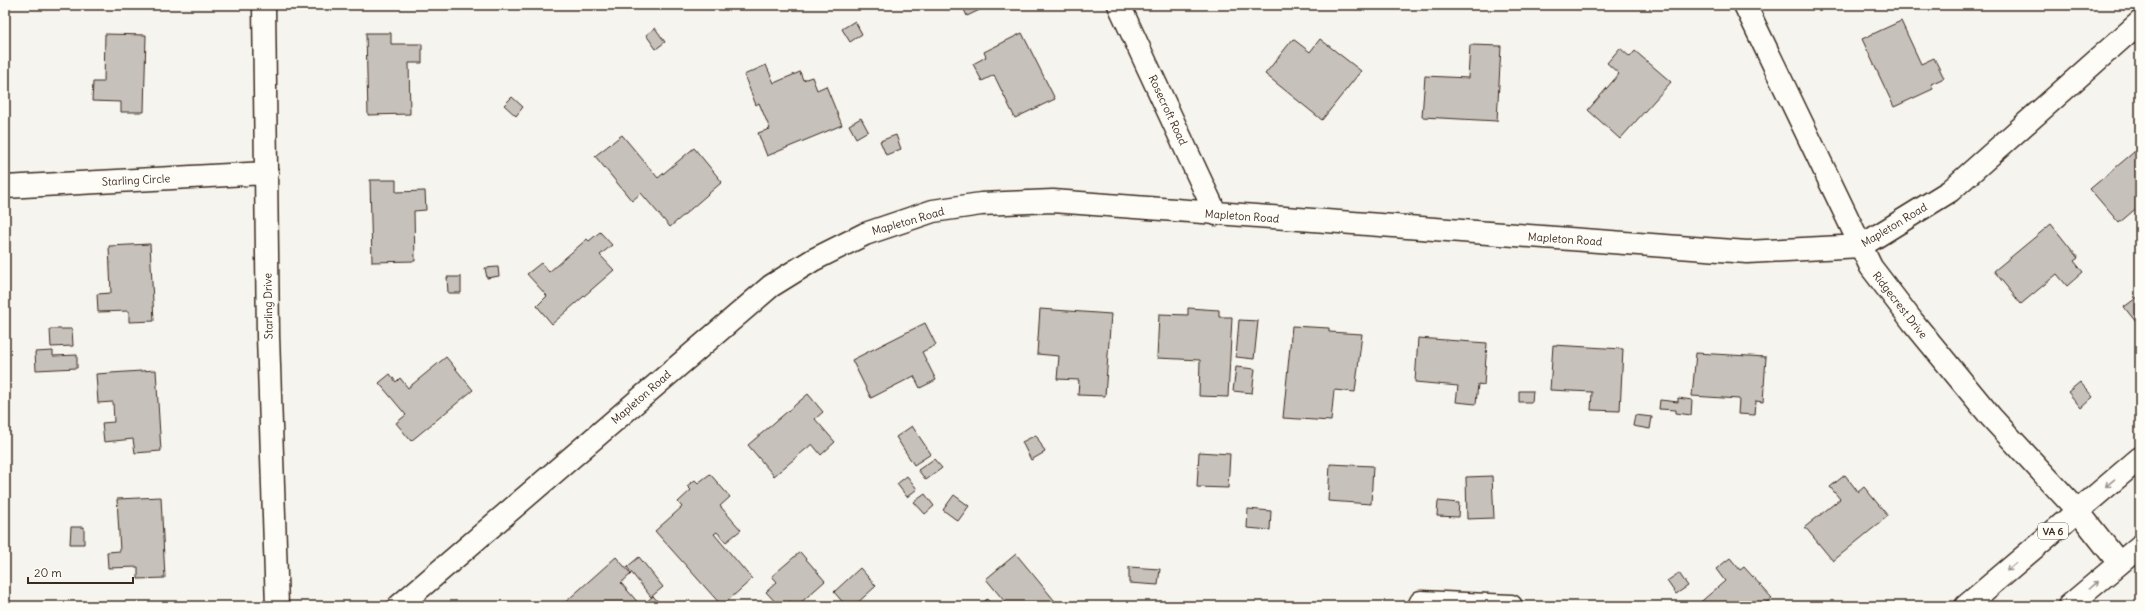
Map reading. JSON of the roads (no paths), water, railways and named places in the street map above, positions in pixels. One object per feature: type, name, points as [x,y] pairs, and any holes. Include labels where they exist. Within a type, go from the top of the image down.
[{"type":"street","name":"Starling Drive","points":[[264,5],[268,336],[277,606]]},
{"type":"street","name":"Rosecroft Road","points":[[1119,5],[1216,214]]},
{"type":"street","name":"Ridgecrest Drive","points":[[1746,5],[1871,266],[1913,322],[1991,417],[2078,510],[2120,563]]},
{"type":"street","name":"Mapleton Road","points":[[399,606],[771,286],[813,260],[865,234],[933,211],[981,204],[1053,201],[1747,252],[1861,246],[1950,191],[2140,22]]},
{"type":"street","name":"Starling Circle","points":[[5,187],[267,173]]},
{"type":"street","name":"VA 6","points":[[1966,606],[2140,458]]},
{"type":"street","points":[[2069,606],[2140,546]]},
{"type":"street","points":[[1419,606],[1421,602],[1511,606]]}]
